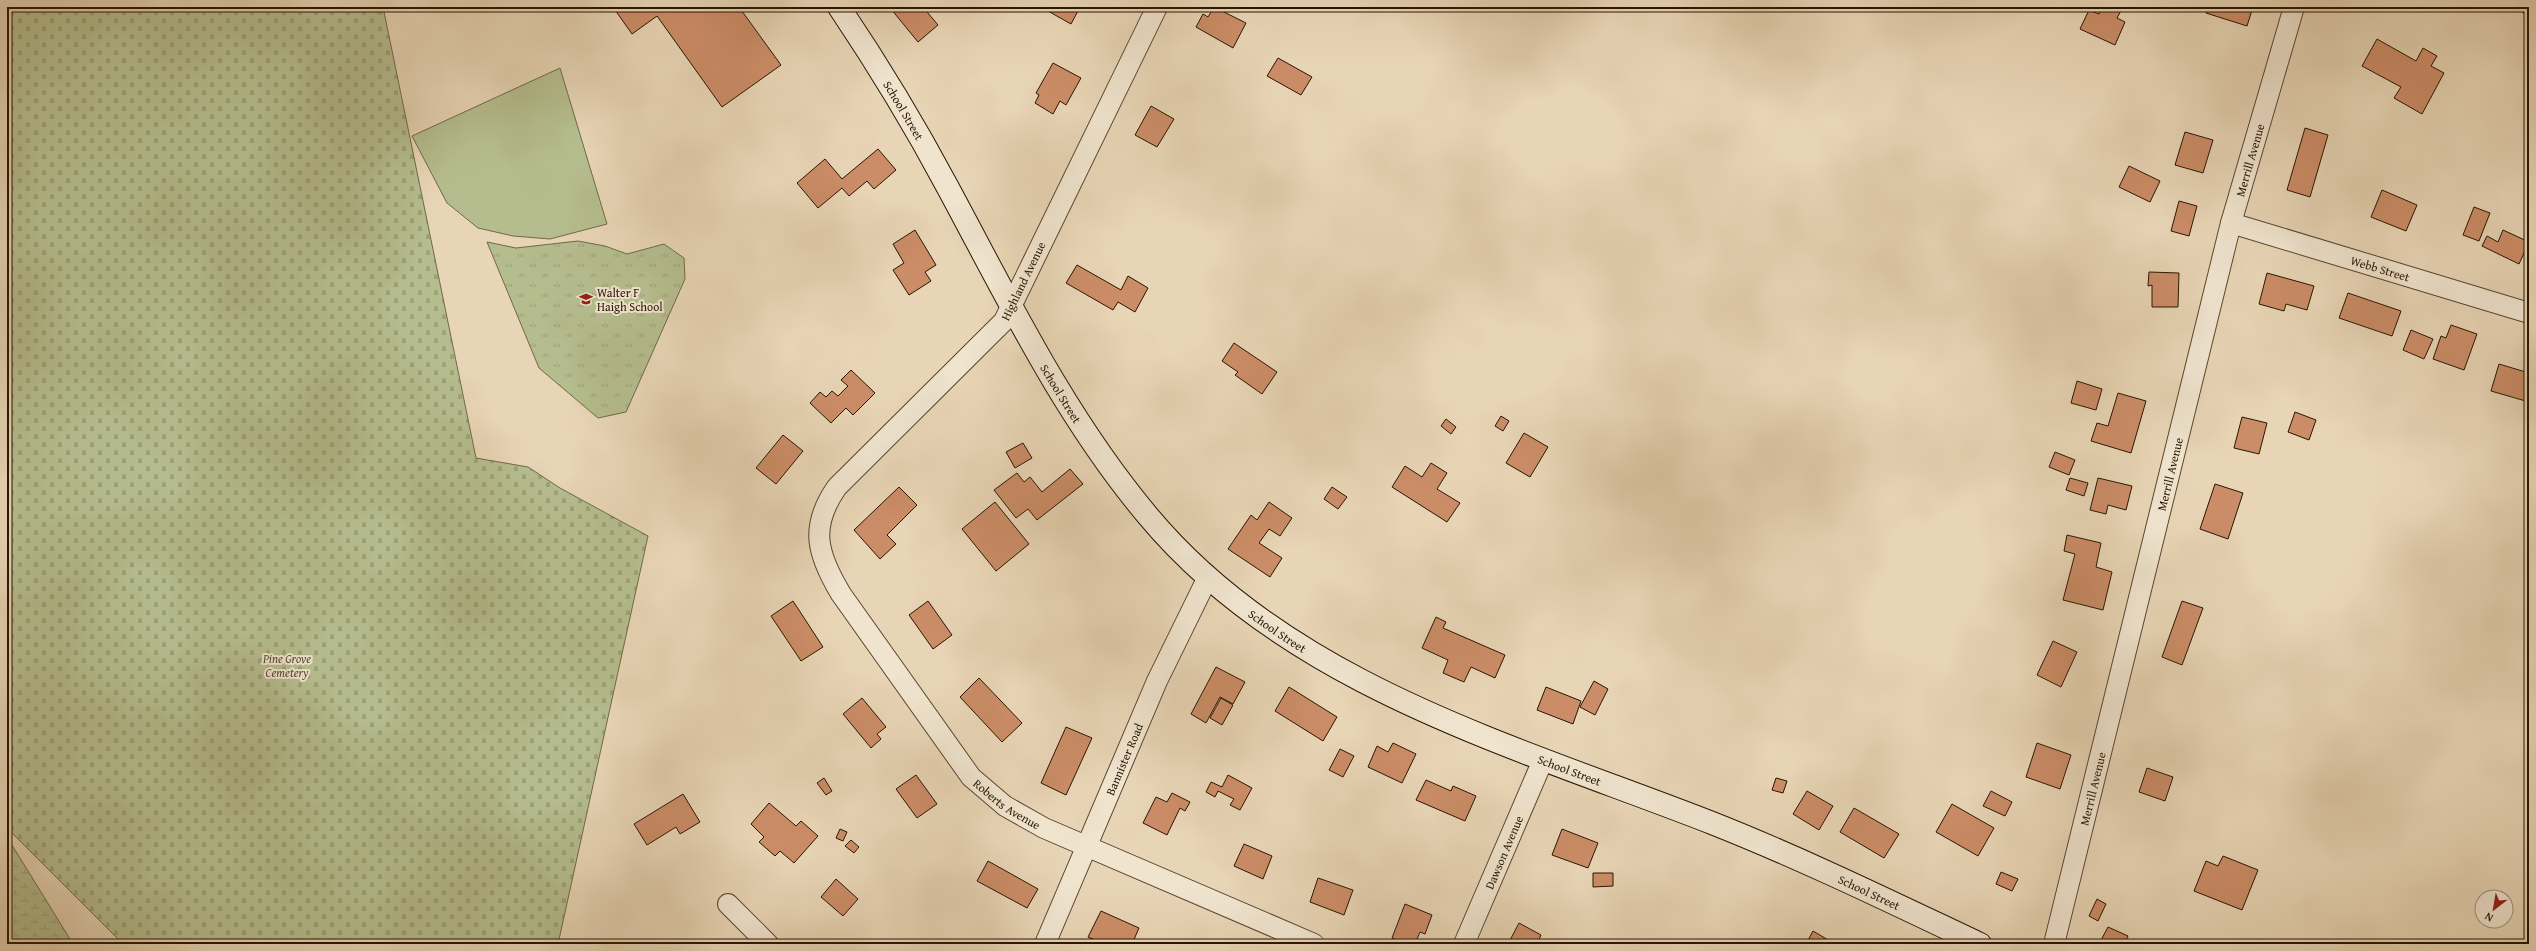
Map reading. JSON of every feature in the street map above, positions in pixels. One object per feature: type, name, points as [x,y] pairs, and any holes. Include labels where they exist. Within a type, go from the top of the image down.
[{"type":"street","name":"School Street","points":[[840,7],[901,104],[1064,400],[1116,476],[1150,519],[1208,577],[1280,631],[1336,666],[1454,724],[1543,760],[1774,848],[1980,944]]},
{"type":"street","name":"Highland Avenue","points":[[818,531],[824,508],[837,487],[1004,322],[1157,7]]},
{"type":"street","name":"Merrill Avenue","points":[[2054,944],[2231,222],[2294,7]]},
{"type":"street","name":"Webb Street","points":[[2231,222],[2529,314]]},
{"type":"street","name":"Roberts Avenue","points":[[818,531],[824,562],[841,594],[971,777],[987,793],[1019,816],[1086,847],[1314,944]]},
{"type":"street","name":"Bannister Road","points":[[1045,944],[1170,653],[1208,577]]},
{"type":"street","name":"Dawson Avenue","points":[[1464,944],[1543,760]]},
{"type":"street","points":[[728,904],[768,944]]},
{"type":"green space","name":"Pine Grove Cemetery","points":[[7,7],[383,7],[476,458],[528,467],[560,488],[648,536],[558,944],[123,944],[7,828]]},
{"type":"green space","points":[[560,68],[607,224],[550,239],[513,236],[478,228],[447,203],[412,136]]},
{"type":"green space","points":[[578,241],[605,246],[627,254],[664,244],[684,258],[685,279],[626,412],[598,418],[539,368],[487,242],[516,248]]},
{"type":"green space","points":[[7,837],[73,944],[7,944]]},
{"type":"building","points":[[613,7],[739,7],[781,65],[722,107],[657,16],[632,34]]},
{"type":"building","points":[[894,7],[923,7],[938,25],[918,42],[891,9]]},
{"type":"building","points":[[1050,7],[1075,7],[1079,9],[1071,24],[1048,11]]},
{"type":"building","points":[[1214,7],[1246,23],[1233,48],[1196,27],[1203,14],[1208,17]]},
{"type":"building","points":[[2102,7],[2123,7],[2117,18],[2125,22],[2115,45],[2080,29],[2089,10],[2099,14]]},
{"type":"building","points":[[2208,7],[2253,7],[2247,26],[2206,13]]},
{"type":"building","points":[[2518,7],[2529,7],[2529,19]]},
{"type":"building","points":[[2377,39],[2416,61],[2423,48],[2437,56],[2431,66],[2444,73],[2422,114],[2394,98],[2401,87],[2362,66]]},
{"type":"building","points":[[1278,58],[1312,77],[1301,95],[1267,76]]},
{"type":"building","points":[[1053,63],[1081,78],[1066,105],[1060,101],[1053,114],[1035,103],[1039,95],[1036,93]]},
{"type":"building","points":[[1151,106],[1174,119],[1157,147],[1135,135]]},
{"type":"building","points":[[2305,128],[2328,135],[2310,197],[2287,190]]},
{"type":"building","points":[[2185,132],[2213,140],[2203,173],[2175,165]]},
{"type":"building","points":[[878,149],[896,170],[874,189],[867,181],[849,196],[842,188],[818,208],[797,183],[825,159],[842,179]]},
{"type":"building","points":[[2129,166],[2160,181],[2150,202],[2119,187]]},
{"type":"building","points":[[2382,190],[2417,205],[2406,231],[2371,217]]},
{"type":"building","points":[[2179,201],[2197,206],[2189,236],[2171,231]]},
{"type":"building","points":[[2474,207],[2490,213],[2479,241],[2463,235]]},
{"type":"building","points":[[915,230],[936,265],[925,272],[931,281],[909,295],[893,270],[904,263],[893,244]]},
{"type":"building","points":[[2503,230],[2529,242],[2519,264],[2482,246],[2487,236],[2498,242]]},
{"type":"building","points":[[1077,265],[1121,290],[1128,276],[1148,288],[1135,312],[1118,302],[1113,310],[1066,283]]},
{"type":"building","points":[[2149,272],[2179,273],[2178,307],[2152,307],[2152,285],[2148,286]]},
{"type":"building","points":[[2267,273],[2314,286],[2307,310],[2286,304],[2284,311],[2259,304]]},
{"type":"building","points":[[2348,293],[2401,311],[2392,336],[2339,318]]},
{"type":"building","points":[[2451,325],[2477,334],[2464,370],[2433,359],[2441,336],[2446,338]]},
{"type":"building","points":[[2411,330],[2433,339],[2424,359],[2403,350]]},
{"type":"building","points":[[1234,343],[1277,372],[1262,394],[1235,375],[1238,372],[1222,361]]},
{"type":"building","points":[[2499,364],[2529,373],[2529,402],[2491,391]]},
{"type":"building","points":[[851,370],[875,393],[853,415],[846,408],[831,423],[810,403],[820,392],[826,397],[832,391],[838,396],[848,386],[841,380]]},
{"type":"building","points":[[2077,381],[2102,389],[2096,410],[2071,403]]},
{"type":"building","points":[[2118,393],[2146,401],[2131,453],[2091,441],[2097,423],[2108,426]]},
{"type":"building","points":[[2295,412],[2316,420],[2309,440],[2288,432]]},
{"type":"building","points":[[1501,416],[1509,421],[1503,431],[1495,426]]},
{"type":"building","points":[[2242,417],[2267,423],[2259,454],[2234,448]]},
{"type":"building","points":[[1446,419],[1456,427],[1451,434],[1441,426]]},
{"type":"building","points":[[1524,433],[1548,447],[1530,477],[1506,463]]},
{"type":"building","points":[[783,435],[803,451],[776,484],[756,468]]},
{"type":"building","points":[[1023,443],[1032,458],[1015,468],[1006,452]]},
{"type":"building","points":[[2055,452],[2075,460],[2069,475],[2049,467]]},
{"type":"building","points":[[1431,463],[1447,473],[1437,489],[1460,503],[1447,522],[1392,487],[1405,466],[1422,477]]},
{"type":"building","points":[[1070,469],[1083,484],[1037,520],[1028,509],[1016,518],[994,490],[1017,473],[1024,482],[1030,477],[1042,492]]},
{"type":"building","points":[[2070,478],[2088,483],[2084,496],[2066,490]]},
{"type":"building","points":[[2098,478],[2132,486],[2126,510],[2108,505],[2106,514],[2090,510]]},
{"type":"building","points":[[2215,484],[2243,493],[2228,539],[2200,529]]},
{"type":"building","points":[[899,487],[917,505],[887,535],[896,544],[880,559],[854,530]]},
{"type":"building","points":[[1332,487],[1347,497],[1338,509],[1324,499]]},
{"type":"building","points":[[995,502],[1029,544],[996,571],[962,529]]},
{"type":"building","points":[[1269,502],[1292,518],[1280,536],[1269,529],[1259,543],[1282,558],[1270,577],[1228,549],[1251,515],[1257,520]]},
{"type":"building","points":[[2067,535],[2101,543],[2096,567],[2112,572],[2103,610],[2063,600],[2075,554],[2064,551]]},
{"type":"building","points":[[793,601],[823,647],[801,661],[771,616]]},
{"type":"building","points":[[928,601],[952,635],[933,649],[909,615]]},
{"type":"building","points":[[2182,601],[2203,608],[2182,665],[2162,657]]},
{"type":"building","points":[[1436,617],[1446,622],[1443,628],[1505,655],[1495,678],[1471,667],[1464,682],[1443,673],[1448,660],[1422,648]]},
{"type":"building","points":[[2053,641],[2077,652],[2061,687],[2037,675]]},
{"type":"building","points":[[1216,667],[1245,682],[1233,704],[1220,697],[1206,723],[1191,714]]},
{"type":"building","points":[[979,678],[1022,723],[1002,742],[960,697]]},
{"type":"building","points":[[1594,681],[1608,689],[1595,715],[1580,707]]},
{"type":"building","points":[[1289,687],[1337,717],[1323,741],[1275,711]]},
{"type":"building","points":[[1546,687],[1581,701],[1573,724],[1537,710]]},
{"type":"building","points":[[862,698],[886,727],[877,734],[881,739],[871,748],[843,714]]},
{"type":"building","points":[[1221,698],[1233,705],[1222,725],[1210,718]]},
{"type":"building","points":[[1066,727],[1092,738],[1066,795],[1041,783]]},
{"type":"building","points":[[1393,743],[1416,754],[1402,783],[1368,767],[1377,746],[1388,752]]},
{"type":"building","points":[[2037,743],[2071,755],[2060,789],[2026,777]]},
{"type":"building","points":[[1340,749],[1354,756],[1343,777],[1329,770]]},
{"type":"building","points":[[2147,768],[2173,777],[2165,801],[2139,792]]},
{"type":"building","points":[[916,775],[937,804],[917,818],[896,789]]},
{"type":"building","points":[[1228,775],[1252,788],[1240,810],[1230,805],[1234,799],[1218,791],[1215,797],[1206,792],[1211,782],[1222,787]]},
{"type":"building","points":[[824,778],[832,791],[826,795],[817,783]]},
{"type":"building","points":[[1776,778],[1787,781],[1783,793],[1772,790]]},
{"type":"building","points":[[1426,780],[1451,791],[1453,786],[1476,796],[1465,821],[1416,800]]},
{"type":"building","points":[[1807,791],[1833,806],[1819,830],[1793,814]]},
{"type":"building","points":[[1991,791],[2012,802],[2005,816],[1983,806]]},
{"type":"building","points":[[1172,793],[1190,802],[1185,811],[1180,808],[1167,835],[1143,823],[1156,797],[1167,802]]},
{"type":"building","points":[[683,794],[700,822],[680,834],[676,827],[647,845],[634,824]]},
{"type":"building","points":[[769,803],[796,826],[801,821],[818,836],[794,863],[780,851],[775,856],[759,842],[764,837],[751,824]]},
{"type":"building","points":[[1952,804],[1994,828],[1978,856],[1936,832]]},
{"type":"building","points":[[1854,808],[1899,834],[1884,858],[1840,832]]},
{"type":"building","points":[[840,829],[847,832],[843,841],[836,838]]},
{"type":"building","points":[[1562,829],[1598,843],[1588,868],[1552,855]]},
{"type":"building","points":[[851,840],[859,847],[854,853],[845,846]]},
{"type":"building","points":[[1244,844],[1272,856],[1263,879],[1234,866]]},
{"type":"building","points":[[2223,856],[2258,870],[2242,910],[2194,891],[2206,861],[2218,866]]},
{"type":"building","points":[[988,861],[1038,889],[1027,908],[977,881]]},
{"type":"building","points":[[2001,872],[2018,879],[2012,891],[1996,884]]},
{"type":"building","points":[[1593,873],[1613,873],[1613,886],[1593,887]]},
{"type":"building","points":[[1318,878],[1353,890],[1344,915],[1310,902]]},
{"type":"building","points":[[836,879],[858,899],[843,916],[821,897]]},
{"type":"building","points":[[2097,899],[2106,904],[2098,921],[2089,916]]},
{"type":"building","points":[[1405,904],[1432,915],[1425,934],[1420,932],[1415,944],[1407,944],[1392,938]]},
{"type":"building","points":[[1101,911],[1139,928],[1132,944],[1104,944],[1088,937]]},
{"type":"building","points":[[1519,923],[1541,935],[1537,944],[1508,944]]},
{"type":"building","points":[[2108,927],[2128,936],[2124,944],[2099,944]]},
{"type":"building","points":[[1813,931],[1835,944],[1806,944]]},
{"type":"place","name":"Walter F Haigh School","points":[[586,299]]}]
